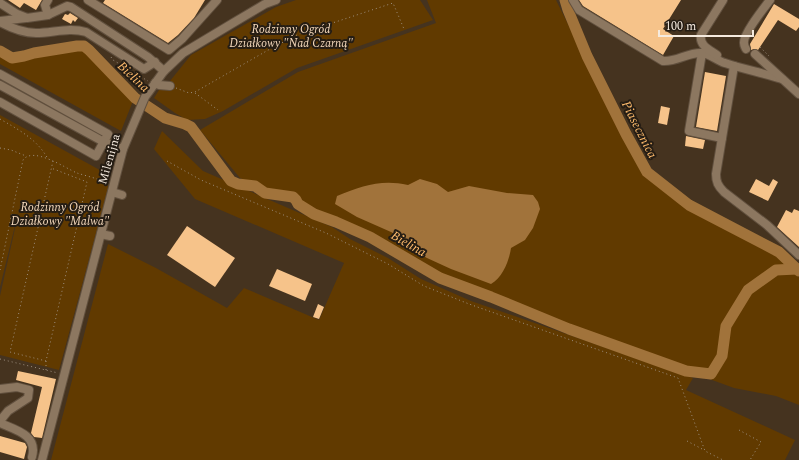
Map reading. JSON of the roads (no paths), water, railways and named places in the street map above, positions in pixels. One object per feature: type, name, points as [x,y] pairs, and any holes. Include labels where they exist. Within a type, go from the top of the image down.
[{"type":"street","points":[[60,9],[65,0]]},
{"type":"street","points":[[88,0],[169,50],[182,39],[217,0]]},
{"type":"street","points":[[207,12],[214,0]]},
{"type":"street","name":"Milenijna","points":[[42,460],[123,149],[146,97],[164,71],[183,53],[265,4],[276,0]]},
{"type":"street","points":[[573,0],[579,10],[658,59],[669,62],[688,55],[702,53],[710,55],[723,63],[735,63],[773,71]]},
{"type":"street","points":[[723,0],[701,35],[700,39],[702,44],[720,57],[782,79]]},
{"type":"street","points":[[746,49],[744,40],[750,28],[770,0]]},
{"type":"street","points":[[45,2],[48,15]]},
{"type":"street","points":[[0,3],[17,14],[27,18]]},
{"type":"street","points":[[0,22],[48,15],[67,6],[71,7],[155,62],[164,71]]},
{"type":"street","points":[[0,22],[21,31],[30,33],[72,29],[86,32],[144,69],[155,62]]},
{"type":"street","points":[[91,35],[98,25]]},
{"type":"street","points":[[702,53],[689,132],[722,138]]},
{"type":"street","points":[[755,54],[798,92]]},
{"type":"street","points":[[735,63],[716,181],[719,187],[767,225],[799,255]]},
{"type":"street","points":[[0,74],[108,134],[96,156],[0,102]]},
{"type":"street","points":[[155,82],[159,85],[170,86]]},
{"type":"street","points":[[0,85],[104,142],[123,149]]},
{"type":"street","points":[[113,190],[122,195]]},
{"type":"street","points":[[101,234],[110,236]]},
{"type":"street","points":[[0,390],[17,387],[30,390],[28,398],[8,411],[0,422],[21,432],[32,441],[34,449],[32,457]]},
{"type":"water","points":[[420,179],[437,184],[448,192],[469,186],[507,193],[533,195],[538,202],[540,209],[533,228],[525,240],[511,248],[505,268],[499,277],[491,284],[427,258],[416,252],[406,241],[391,232],[357,217],[335,204],[337,196],[372,184],[398,183],[408,185]]},
{"type":"waterway","name":"Piasecznica","points":[[565,0],[587,56],[647,172],[689,205],[779,252],[799,271]]},
{"type":"waterway","name":"Bielina","points":[[0,51],[12,58],[34,53],[84,46],[135,98],[165,118],[191,127],[231,181],[238,184],[255,186],[265,193],[293,197],[298,204],[314,214],[370,237],[440,278],[569,329],[686,371],[711,374],[722,356],[726,326],[748,290],[776,270],[797,269]]},
{"type":"park label","name":"Rodzinny Ogród Działkowy \"Nad Czarną\"","points":[[291,36]]},
{"type":"park label","name":"Rodzinny Ogród Działkowy \"Malwa\"","points":[[60,214]]}]
